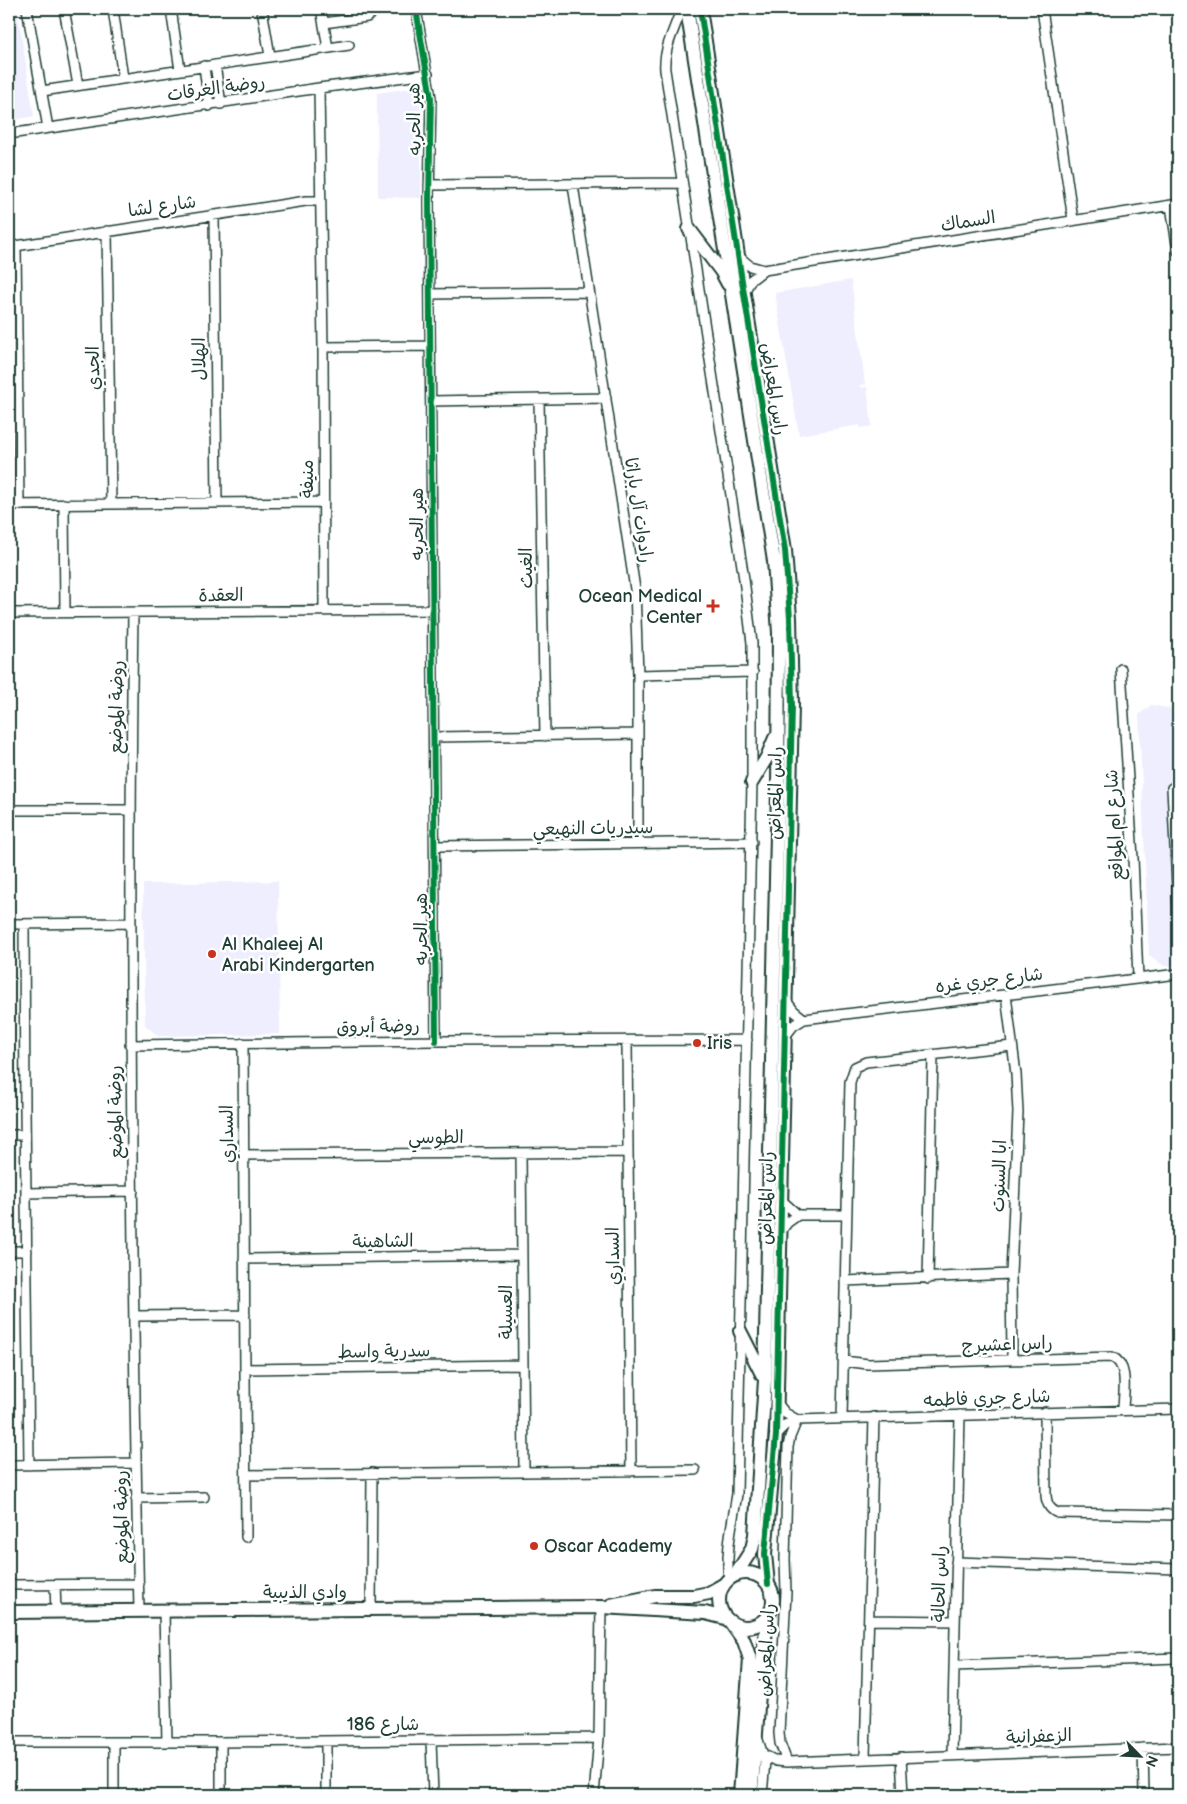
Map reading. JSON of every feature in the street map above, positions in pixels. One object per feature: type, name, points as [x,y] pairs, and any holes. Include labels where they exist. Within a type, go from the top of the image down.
[{"type":"street","points":[[27,9],[48,128]]},
{"type":"street","points":[[64,9],[78,85]]},
{"type":"street","points":[[114,9],[123,78]]},
{"type":"street","points":[[171,9],[180,70]]},
{"type":"street","points":[[262,9],[270,56]]},
{"type":"street","points":[[321,9],[328,48]]},
{"type":"street","points":[[324,23],[367,17],[372,13],[373,9]]},
{"type":"street","name":"هير الحربه","points":[[416,9],[431,98],[429,186],[436,846],[436,1041]]},
{"type":"street","name":"راس المعراض","points":[[681,9],[664,60],[744,579],[752,642],[753,672],[752,842],[737,1494],[733,1512],[728,1564],[729,1579]]},
{"type":"street","name":"راس المعراض","points":[[687,9],[785,550],[790,618],[792,705],[786,1001],[776,1435],[765,1554],[768,1584]]},
{"type":"street","name":"راس المعراض","points":[[700,9],[738,256],[738,293],[774,561],[779,633],[765,1380],[755,1535],[752,1549],[729,1579]]},
{"type":"street","points":[[1042,9],[1073,220]]},
{"type":"street","points":[[42,91],[349,45]]},
{"type":"street","points":[[215,65],[221,104]]},
{"type":"street","points":[[204,66],[209,106]]},
{"type":"street","name":"روضة الغرقات","points":[[9,134],[209,106],[319,88],[428,74]]},
{"type":"street","name":"منيفة","points":[[319,88],[323,347],[324,610]]},
{"type":"street","points":[[429,186],[682,183]]},
{"type":"street","name":"رادوات آل باراثا","points":[[573,185],[635,589],[638,675],[638,843]]},
{"type":"street","name":"شارع لشا","points":[[12,246],[320,201]]},
{"type":"street","points":[[1174,205],[1178,251]]},
{"type":"street","name":"السماك","points":[[764,270],[1174,205]]},
{"type":"street","name":"الهلال","points":[[214,215],[217,503]]},
{"type":"street","points":[[689,229],[738,293],[750,280],[764,270]]},
{"type":"street","name":"الجدي","points":[[107,231],[111,504]]},
{"type":"street","points":[[12,246],[19,505]]},
{"type":"street","points":[[738,256],[750,266],[764,270]]},
{"type":"street","points":[[430,294],[589,292]]},
{"type":"street","points":[[323,347],[430,346]]},
{"type":"street","points":[[431,401],[606,398]]},
{"type":"street","name":"الغيث","points":[[539,400],[545,736]]},
{"type":"street","points":[[9,505],[323,502]]},
{"type":"street","points":[[64,504],[65,612]]},
{"type":"street","name":"العقدة","points":[[9,613],[433,610]]},
{"type":"street","name":"روضة الموضع","points":[[133,613],[130,810],[130,1045],[139,1611]]},
{"type":"street","name":"شارع ام المواقع","points":[[1121,669],[1133,858],[1138,978]]},
{"type":"street","points":[[638,675],[753,672]]},
{"type":"street","points":[[752,782],[767,757],[778,728]]},
{"type":"street","points":[[435,737],[638,734]]},
{"type":"street","points":[[1178,785],[1172,788],[1178,905]]},
{"type":"street","points":[[9,810],[130,810]]},
{"type":"street","name":"سيدريات النهيعي","points":[[436,846],[752,842]]},
{"type":"street","points":[[9,924],[131,923]]},
{"type":"street","points":[[24,924],[26,1251],[30,1465]]},
{"type":"street","name":"شارع جري غره","points":[[804,1019],[1178,974]]},
{"type":"street","name":"ابا السنوت","points":[[1006,995],[1018,1112],[1011,1274],[1012,1360]]},
{"type":"street","points":[[785,1037],[793,1026],[804,1019],[786,1001]]},
{"type":"street","name":"روضة أبروق","points":[[130,1045],[436,1041],[747,1040]]},
{"type":"street","name":"السداري","points":[[627,1041],[631,1471]]},
{"type":"street","name":"السداري","points":[[243,1043],[246,1537]]},
{"type":"street","points":[[842,1418],[850,1082],[855,1067],[866,1062],[1012,1046]]},
{"type":"street","points":[[928,1279],[933,1055]]},
{"type":"street","points":[[9,1135],[25,1134]]},
{"type":"street","name":"الطوسي","points":[[244,1155],[628,1152]]},
{"type":"street","name":"العسيلة","points":[[521,1153],[524,1472]]},
{"type":"street","points":[[26,1193],[133,1191]]},
{"type":"street","points":[[780,1199],[798,1214],[846,1215]]},
{"type":"street","points":[[780,1233],[788,1222],[798,1214]]},
{"type":"street","points":[[9,1251],[26,1251]]},
{"type":"street","name":"الشاهينة","points":[[244,1258],[522,1256]]},
{"type":"street","points":[[845,1280],[928,1279],[1011,1274]]},
{"type":"street","points":[[135,1316],[244,1315]]},
{"type":"street","points":[[740,1331],[759,1364],[765,1380]]},
{"type":"street","name":"راس اعشيرج","points":[[844,1361],[868,1364],[1107,1357],[1117,1360],[1123,1368],[1123,1410]]},
{"type":"street","name":"سدرية واسط","points":[[245,1369],[523,1365]]},
{"type":"street","points":[[776,1402],[784,1413],[797,1420]]},
{"type":"street","name":"شارع جري فاطمه","points":[[797,1420],[1178,1409]]},
{"type":"street","points":[[1045,1412],[1046,1496],[1047,1503],[1054,1511],[1058,1513],[1178,1515]]},
{"type":"street","name":"راس الحالة","points":[[952,1755],[960,1414]]},
{"type":"street","points":[[865,1758],[874,1418]]},
{"type":"street","points":[[776,1435],[785,1425],[797,1420]]},
{"type":"street","name":"راس المعراض","points":[[784,1762],[779,1733],[786,1601],[785,1559],[788,1447],[797,1420]]},
{"type":"street","points":[[9,1466],[136,1463]]},
{"type":"street","points":[[246,1475],[694,1470]]},
{"type":"street","points":[[371,1609],[372,1473]]},
{"type":"street","points":[[136,1498],[204,1497]]},
{"type":"street","points":[[956,1562],[1178,1569]]},
{"type":"street","points":[[745,1572],[762,1578],[768,1584],[772,1592],[773,1602],[766,1618],[760,1623],[746,1628],[728,1620],[718,1602],[719,1593],[729,1579],[745,1572]]},
{"type":"street","name":"وادي الذيبية","points":[[601,1607],[643,1597],[694,1596],[709,1593],[729,1579]]},
{"type":"street","points":[[9,1585],[139,1584]]},
{"type":"street","points":[[55,1585],[56,1611]]},
{"type":"street","points":[[594,1795],[599,1738],[601,1607]]},
{"type":"street","name":"وادي الذيبية","points":[[9,1612],[601,1607],[705,1613],[728,1620]]},
{"type":"street","points":[[164,1610],[167,1742]]},
{"type":"street","name":"راس المعراض","points":[[751,1795],[761,1670],[767,1635],[766,1618]]},
{"type":"street","name":"راس المعراض","points":[[728,1620],[744,1640],[750,1659],[740,1795]]},
{"type":"street","points":[[870,1620],[954,1621]]},
{"type":"street","points":[[954,1666],[1178,1658]]},
{"type":"street","points":[[757,1737],[764,1755],[762,1795]]},
{"type":"street","name":"شارع 186","points":[[9,1742],[599,1738]]},
{"type":"street","points":[[431,1740],[433,1795]]},
{"type":"street","points":[[326,1741],[326,1795]]},
{"type":"street","points":[[114,1742],[114,1795]]},
{"type":"street","points":[[220,1742],[220,1795]]},
{"type":"street","name":"الزعفرانية","points":[[764,1755],[784,1762],[1178,1747]]},
{"type":"street","points":[[1143,1748],[1144,1795]]},
{"type":"street","points":[[901,1757],[902,1795]]},
{"type":"street","points":[[764,1777],[770,1768],[784,1762]]},
{"type":"shaded area","points":[[9,9],[17,9],[34,116],[9,121]]},
{"type":"shaded area","points":[[411,88],[421,96],[421,198],[378,197],[377,93]]},
{"type":"shaded area","points":[[851,280],[865,384],[860,385],[861,388],[867,387],[872,426],[860,428],[860,425],[799,435],[775,293]]},
{"type":"shaded area","points":[[1151,705],[1178,710],[1178,965],[1164,966],[1149,955],[1139,715]]},
{"type":"shaded area","name":"Al Khaleej Al Arabi Kindergarten","points":[[278,881],[280,1034],[158,1036],[145,1025],[143,884]]},
{"type":"cycle path","points":[[416,9],[431,98],[429,199],[436,1041]]},
{"type":"cycle path","points":[[700,9],[785,550],[790,618],[792,705],[776,1435],[765,1554],[768,1584]]},
{"type":"place","name":"Ocean Medical Center","points":[[713,606]]},
{"type":"place","name":"Al Khaleej Al Arabi Kindergarten","points":[[212,954]]},
{"type":"place","name":"Iris","points":[[697,1043]]},
{"type":"place","name":"Oscar Academy","points":[[534,1546]]}]
